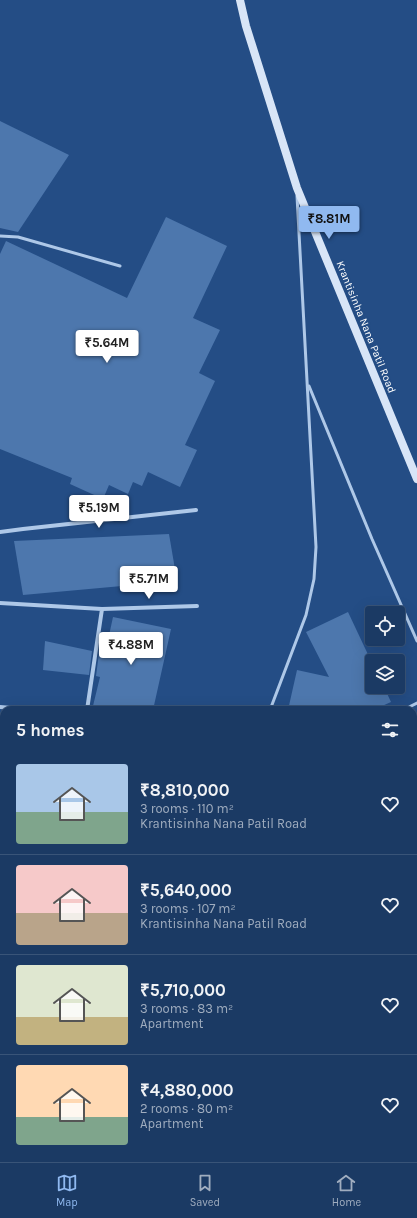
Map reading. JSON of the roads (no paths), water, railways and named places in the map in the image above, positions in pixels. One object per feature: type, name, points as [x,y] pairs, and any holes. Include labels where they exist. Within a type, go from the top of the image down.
[{"type":"main road","name":"Krantisinha Nana Patil Road","points":[[240,0],[246,26],[297,188],[417,480]]},
{"type":"street","points":[[0,532],[196,510]]},
{"type":"street","points":[[0,603],[102,609],[197,606]]},
{"type":"street","points":[[88,706],[102,609]]},
{"type":"lane","points":[[272,706],[306,615],[314,579],[316,547],[297,188]]},
{"type":"lane","points":[[0,236],[18,236],[120,266]]},
{"type":"lane","points":[[307,382],[372,539],[417,641]]}]
